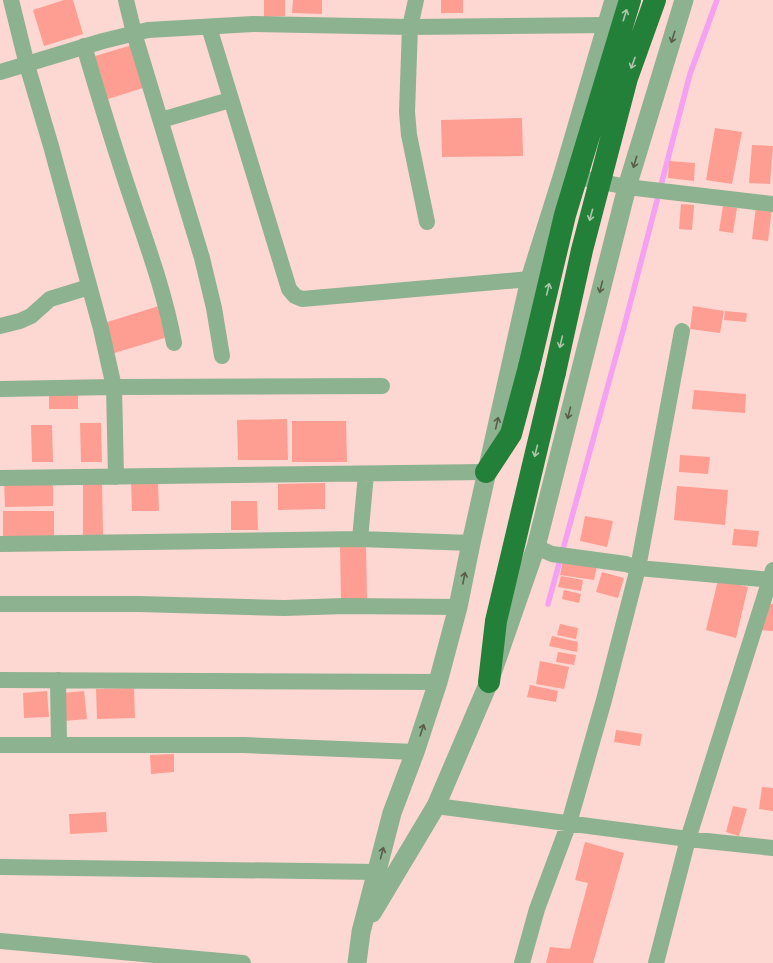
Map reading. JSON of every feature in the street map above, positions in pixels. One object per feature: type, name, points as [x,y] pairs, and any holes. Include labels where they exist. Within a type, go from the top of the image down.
[{"type":"highway","points":[[486,472],[512,434],[565,215],[630,0]]},
{"type":"highway","points":[[489,682],[496,621],[555,372],[582,250],[627,78],[655,0]]},
{"type":"street","points":[[11,0],[27,65],[51,146],[101,329],[114,387],[116,477]]},
{"type":"street","points":[[126,0],[134,33],[202,258],[214,308],[222,356]]},
{"type":"street","points":[[416,0],[410,28],[407,112],[409,135],[427,222]]},
{"type":"street","points":[[357,963],[362,932],[392,813],[415,752],[438,682],[458,607],[486,472],[530,279],[614,0]]},
{"type":"street","points":[[362,932],[436,806],[544,550],[567,418],[627,187],[684,0]]},
{"type":"street","points":[[0,72],[27,65],[84,46],[148,30],[253,24],[410,28],[606,25]]},
{"type":"street","points":[[209,26],[230,100],[289,289],[295,296],[302,299],[530,279]]},
{"type":"street","points":[[84,46],[108,127],[170,318],[174,343]]},
{"type":"street","points":[[161,120],[230,100]]},
{"type":"street","points":[[562,174],[646,190],[773,204]]},
{"type":"street","points":[[0,326],[20,321],[30,316],[50,300],[89,287]]},
{"type":"street","points":[[522,963],[537,909],[569,823],[604,700],[638,568],[682,331]]},
{"type":"street","points":[[0,389],[382,386]]},
{"type":"street","points":[[0,478],[486,472]]},
{"type":"street","points":[[360,539],[366,474]]},
{"type":"street","points":[[0,544],[360,539],[471,543]]},
{"type":"street","points":[[544,550],[572,557],[626,564],[638,568],[772,577],[688,839],[656,963]]},
{"type":"street","points":[[0,604],[139,604],[284,608],[346,606],[458,607]]},
{"type":"street","points":[[0,680],[438,682]]},
{"type":"street","points":[[58,680],[59,744]]},
{"type":"street","points":[[0,745],[243,745],[415,752]]},
{"type":"street","points":[[436,806],[688,839],[773,848]]},
{"type":"street","points":[[0,867],[377,872]]},
{"type":"street","points":[[0,941],[243,963]]},
{"type":"building","points":[[64,0],[73,0],[83,34],[44,46],[33,10]]},
{"type":"building","points":[[264,0],[285,0],[285,16],[264,17]]},
{"type":"building","points":[[293,0],[322,0],[322,14],[292,13]]},
{"type":"building","points":[[441,0],[463,0],[463,13],[441,13]]},
{"type":"building","points":[[132,45],[146,87],[108,99],[95,56]]},
{"type":"building","points":[[522,118],[523,156],[442,157],[441,120]]},
{"type":"building","points":[[715,128],[742,132],[732,184],[706,180]]},
{"type":"building","points":[[752,145],[773,146],[770,184],[749,183]]},
{"type":"building","points":[[669,161],[695,163],[694,181],[668,178]]},
{"type":"building","points":[[681,204],[694,205],[692,230],[679,229]]},
{"type":"building","points":[[723,206],[737,208],[733,233],[719,231]]},
{"type":"building","points":[[756,206],[772,208],[768,241],[752,239]]},
{"type":"building","points":[[162,305],[171,336],[111,354],[101,324]]},
{"type":"building","points":[[693,306],[724,311],[720,333],[690,329]]},
{"type":"building","points":[[725,311],[747,313],[746,322],[724,320]]},
{"type":"building","points":[[694,390],[746,394],[745,413],[692,409]]},
{"type":"building","points":[[78,391],[78,409],[49,409],[49,392]]},
{"type":"building","points":[[287,419],[288,460],[238,460],[237,420]]},
{"type":"building","points":[[292,421],[346,421],[347,462],[292,462]]},
{"type":"building","points":[[80,423],[101,423],[102,462],[81,462]]},
{"type":"building","points":[[31,425],[52,425],[53,462],[32,462]]},
{"type":"building","points":[[680,455],[710,457],[708,474],[679,472]]},
{"type":"building","points":[[53,479],[53,506],[5,507],[4,480]]},
{"type":"building","points":[[102,479],[103,536],[83,536],[83,480]]},
{"type":"building","points":[[131,482],[158,482],[159,511],[132,511]]},
{"type":"building","points":[[325,483],[325,509],[278,510],[278,484]]},
{"type":"building","points":[[677,486],[728,490],[725,525],[674,520]]},
{"type":"building","points":[[231,501],[257,501],[258,530],[231,530]]},
{"type":"building","points":[[3,511],[54,511],[54,536],[3,536]]},
{"type":"building","points":[[585,516],[613,521],[607,547],[580,541]]},
{"type":"building","points":[[734,529],[759,531],[757,547],[732,545]]},
{"type":"building","points":[[366,543],[367,600],[341,600],[340,544]]},
{"type":"building","points":[[563,560],[597,566],[594,580],[560,575]]},
{"type":"building","points":[[602,572],[624,578],[618,598],[596,592]]},
{"type":"building","points":[[561,576],[583,580],[581,591],[558,587]]},
{"type":"building","points":[[718,580],[748,587],[736,638],[706,630]]},
{"type":"building","points":[[564,590],[581,594],[579,603],[562,599]]},
{"type":"building","points":[[764,603],[773,604],[773,631],[760,630]]},
{"type":"building","points":[[560,624],[578,628],[576,639],[557,635]]},
{"type":"building","points":[[552,636],[578,642],[577,652],[549,646]]},
{"type":"building","points":[[558,652],[576,655],[574,665],[556,662]]},
{"type":"building","points":[[540,661],[569,667],[564,689],[536,684]]},
{"type":"building","points":[[530,685],[558,691],[556,702],[527,697]]},
{"type":"building","points":[[134,688],[135,718],[97,719],[96,689]]},
{"type":"building","points":[[47,691],[49,717],[24,718],[23,693]]},
{"type":"building","points":[[84,691],[87,719],[64,721],[62,693]]},
{"type":"building","points":[[616,730],[642,734],[640,746],[614,742]]},
{"type":"building","points":[[174,754],[174,772],[151,774],[150,755]]},
{"type":"building","points":[[762,787],[773,788],[773,811],[759,809]]},
{"type":"building","points":[[733,806],[747,809],[739,836],[726,832]]},
{"type":"building","points":[[106,812],[107,832],[70,834],[69,814]]},
{"type":"building","points":[[585,842],[624,853],[593,963],[546,963],[550,947],[570,949],[588,883],[575,880]]},
{"type":"waterway","points":[[548,604],[624,327],[690,74],[717,0]]}]
